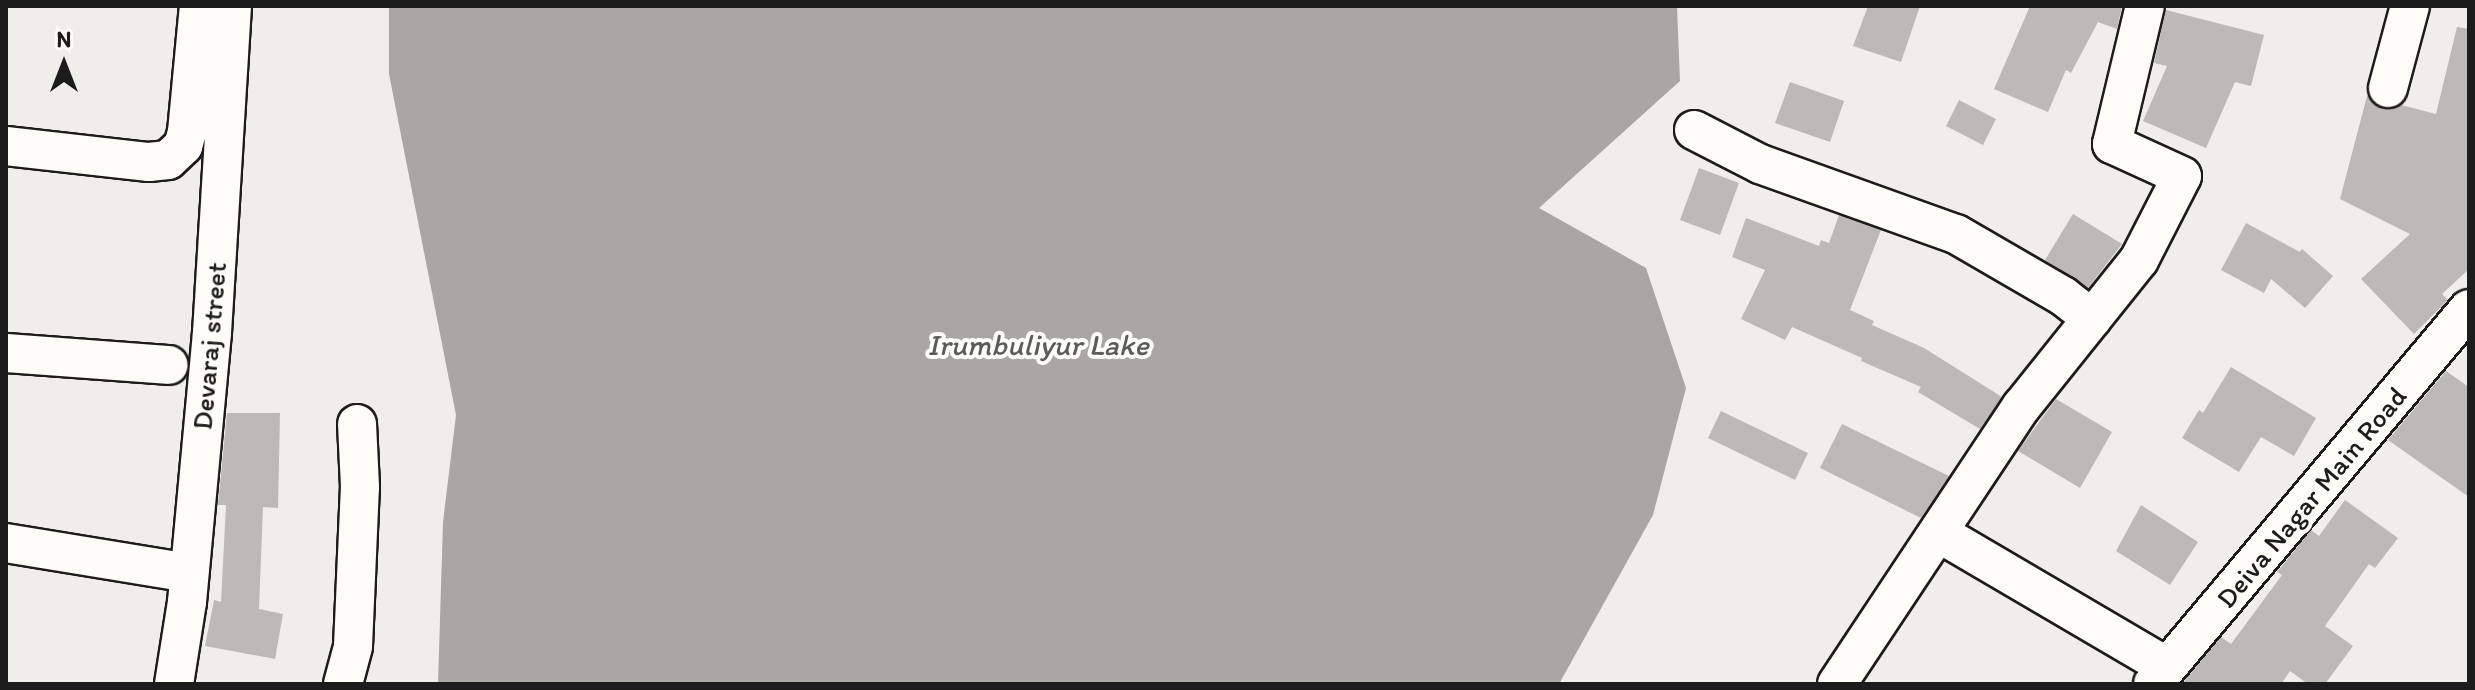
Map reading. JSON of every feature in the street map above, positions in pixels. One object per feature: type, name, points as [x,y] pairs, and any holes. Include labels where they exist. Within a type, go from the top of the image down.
[{"type":"street","points":[[6,146],[149,162],[168,160],[183,146],[199,6]]},
{"type":"street","name":"Devaraj street","points":[[174,684],[189,573],[212,333],[232,6]]},
{"type":"street","points":[[1837,684],[2022,406],[2139,260],[2182,176],[2112,144],[2145,6]]},
{"type":"street","points":[[2388,88],[2410,6]]},
{"type":"street","points":[[1694,130],[1760,164],[1956,234],[2063,296],[2092,319]]},
{"type":"street","name":"Deiva Nagar Main Road","points":[[2160,675],[2469,309]]},
{"type":"street","points":[[6,353],[169,365]]},
{"type":"street","points":[[343,684],[353,646],[360,487],[357,424]]},
{"type":"street","points":[[1939,533],[2160,675]]},
{"type":"street","points":[[6,543],[189,573]]},
{"type":"water","name":"Irumbuliyur Lake","points":[[389,6],[1677,6],[1680,81],[1539,208],[1646,268],[1686,388],[1653,515],[1559,684],[438,684],[443,522],[456,415],[389,74]]},
{"type":"building","points":[[1868,6],[1920,6],[1901,62],[1853,46]]},
{"type":"building","points":[[2030,6],[2122,6],[2117,29],[2098,22],[2071,73],[2066,70],[2048,112],[1994,89]]},
{"type":"building","points":[[2166,10],[2264,35],[2251,86],[2235,82],[2206,148],[2143,121],[2167,66],[2154,63]]},
{"type":"building","points":[[2457,27],[2469,29],[2469,269],[2442,294],[2448,300],[2414,334],[2361,279],[2410,234],[2340,199],[2367,96],[2383,109],[2401,105],[2436,114]]},
{"type":"building","points":[[1790,82],[1844,101],[1830,142],[1775,123]]},
{"type":"building","points":[[1959,100],[1996,119],[1983,145],[1946,126]]},
{"type":"building","points":[[1699,168],[1739,183],[1720,235],[1680,220]]},
{"type":"building","points":[[2073,214],[2122,244],[2088,288],[2045,260]]},
{"type":"building","points":[[1839,215],[1881,230],[1850,310],[1874,321],[1872,325],[1924,348],[2002,397],[1980,429],[1918,392],[1921,387],[1861,361],[1862,358],[1792,327],[1785,340],[1741,319],[1765,270],[1732,257],[1746,218],[1819,246],[1821,240],[1829,243]]},
{"type":"building","points":[[2246,223],[2300,252],[2302,249],[2333,276],[2305,308],[2271,279],[2264,293],[2221,270]]},
{"type":"building","points":[[2231,367],[2316,418],[2294,456],[2261,437],[2239,472],[2182,438],[2199,410],[2203,413]]},
{"type":"building","points":[[2446,371],[2469,387],[2469,497],[2388,440]]},
{"type":"building","points":[[2056,399],[2112,432],[2080,488],[2018,451]]},
{"type":"building","points":[[1721,411],[1808,453],[1795,480],[1708,438]]},
{"type":"building","points":[[227,413],[280,413],[278,508],[263,507],[259,609],[283,614],[275,659],[205,646],[214,600],[221,602],[226,505],[218,505]]},
{"type":"building","points":[[1842,424],[1949,476],[1921,518],[1820,468]]},
{"type":"building","points":[[2345,500],[2398,538],[2375,568],[2369,564],[2325,626],[2353,646],[2325,684],[2308,684],[2290,671],[2281,684],[2182,684],[2221,637],[2231,644],[2282,575],[2277,572],[2311,530],[2319,536]]},
{"type":"building","points":[[2141,505],[2198,542],[2170,585],[2116,551]]}]
